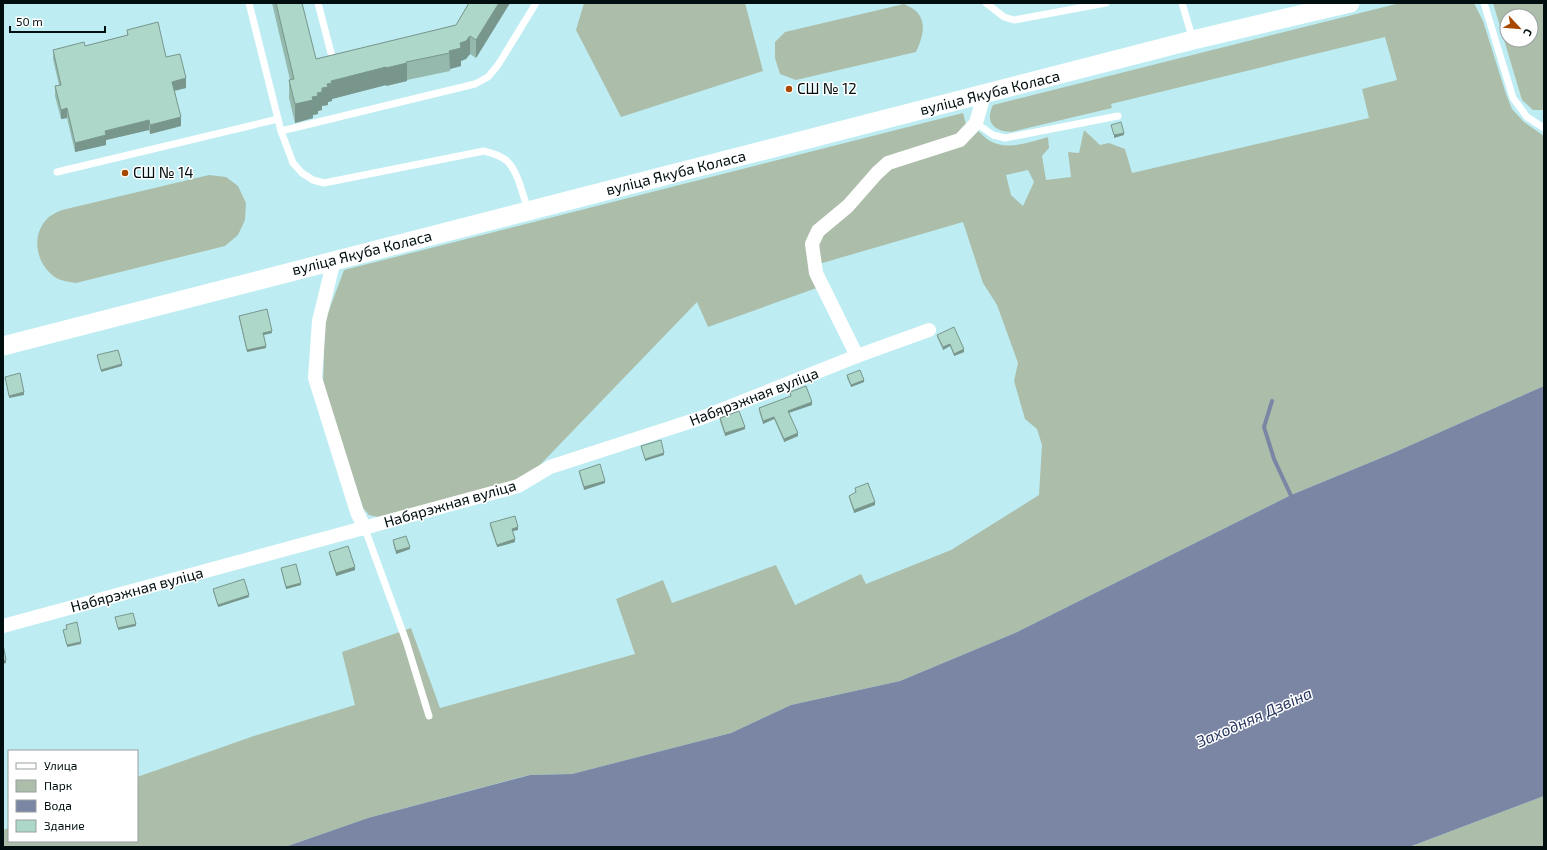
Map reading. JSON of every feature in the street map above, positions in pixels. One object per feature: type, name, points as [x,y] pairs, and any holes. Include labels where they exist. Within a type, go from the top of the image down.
[{"type":"street","name":"вуліца Якуба Коласа","points":[[3,346],[528,210],[984,95],[1193,40],[1350,3]]},
{"type":"street","points":[[857,356],[816,273],[812,244],[818,231],[848,206],[877,173],[888,163],[960,140],[976,123],[984,95]]},
{"type":"street","points":[[334,260],[319,321],[315,378],[357,512],[365,529]]},
{"type":"street","name":"Набярэжная вуліца","points":[[3,626],[365,529],[518,486],[550,467],[704,417],[857,356],[929,330]]},
{"type":"lane","points":[[249,3],[281,131],[293,162],[302,173],[313,180],[324,182],[484,151],[495,154],[507,160],[514,170],[528,210]]},
{"type":"lane","points":[[318,3],[331,54]]},
{"type":"lane","points":[[281,131],[475,84],[488,77],[498,65],[536,3]]},
{"type":"lane","points":[[986,3],[1004,17],[1014,20],[1106,3]]},
{"type":"lane","points":[[1182,3],[1193,40]]},
{"type":"lane","points":[[1484,3],[1513,98],[1527,117],[1544,128]]},
{"type":"lane","points":[[976,123],[993,135],[1005,138],[1118,116]]},
{"type":"lane","points":[[57,172],[278,119]]},
{"type":"lane","points":[[365,529],[406,641],[429,716]]},
{"type":"green space","points":[[584,3],[745,3],[763,71],[621,117],[576,30]]},
{"type":"green space","points":[[1400,3],[1473,3],[1483,21],[1512,109],[1524,122],[1544,136],[1544,386],[1393,453],[1291,495],[1015,633],[900,681],[791,705],[731,733],[572,774],[529,775],[368,818],[285,847],[3,847],[3,830],[8,828],[8,842],[138,842],[138,777],[257,735],[355,705],[342,652],[411,628],[440,708],[635,654],[616,599],[663,580],[672,603],[776,565],[795,605],[861,574],[866,584],[951,550],[1039,495],[1042,445],[1037,429],[1025,419],[1014,381],[1018,363],[997,305],[983,283],[963,222],[819,264],[825,285],[708,327],[697,302],[538,467],[509,484],[378,517],[369,515],[363,508],[323,386],[325,321],[344,270],[963,113],[970,139],[978,131],[990,141],[1004,145],[1019,145],[1048,137],[1049,148],[1042,156],[1046,180],[1071,177],[1068,152],[1079,153],[1084,130],[1100,145],[1109,143],[1125,149],[1132,173],[1369,118],[1362,89],[1397,80],[1385,37],[1111,104],[1112,108],[1011,132],[995,128],[990,121],[993,105]],"holes":[[[1028,170],[1034,182],[1023,206],[1011,195],[1006,175]]]},
{"type":"green space","points":[[1493,3],[1544,3],[1544,110],[1533,110],[1522,100],[1506,48],[1539,48],[1539,8],[1499,8],[1499,23]]},
{"type":"green space","points":[[904,4],[916,11],[922,21],[923,31],[916,52],[796,80],[780,74],[775,58],[775,42],[785,32]]},
{"type":"green space","points":[[209,175],[226,177],[238,186],[246,203],[245,220],[238,235],[225,246],[76,283],[58,279],[51,274],[41,260],[38,252],[38,235],[46,220],[56,213],[62,210]]},
{"type":"green space","points":[[1544,796],[1544,847],[1409,847]]},
{"type":"water","name":"Заходняя Дзвіна","points":[[1544,386],[1544,796],[1409,847],[285,847],[368,818],[530,775],[572,774],[731,733],[791,705],[900,681],[1015,633],[1291,495],[1393,453]]},
{"type":"building","points":[[276,3],[302,3],[316,59],[456,25],[469,3],[499,3],[476,40],[470,36],[466,41],[460,43],[461,48],[449,51],[450,53],[406,62],[407,63],[331,81],[332,83],[327,84],[328,87],[322,88],[322,92],[317,93],[318,96],[312,97],[313,100],[295,104],[289,80],[294,79]]},
{"type":"building","points":[[158,22],[166,57],[180,54],[186,78],[172,82],[181,117],[150,125],[149,120],[105,131],[106,135],[75,143],[67,108],[61,110],[55,86],[61,85],[53,50],[84,42],[85,46],[128,35],[127,30]]},
{"type":"building","points":[[1121,122],[1124,133],[1114,135],[1111,125]]},
{"type":"building","points":[[267,309],[272,331],[263,333],[266,346],[247,350],[239,316]]},
{"type":"building","points":[[954,327],[964,349],[954,354],[950,344],[943,347],[937,335]]},
{"type":"building","points":[[118,350],[122,364],[101,370],[97,355]]},
{"type":"building","points":[[860,370],[864,380],[851,385],[847,375]]},
{"type":"building","points":[[20,373],[24,392],[9,396],[5,377]]},
{"type":"building","points":[[806,386],[812,402],[788,411],[798,433],[784,439],[774,417],[763,421],[759,408],[791,396],[790,392]]},
{"type":"building","points":[[739,411],[745,427],[725,433],[720,418]]},
{"type":"building","points":[[661,440],[664,453],[645,459],[641,446]]},
{"type":"building","points":[[600,464],[605,481],[584,487],[579,471]]},
{"type":"building","points":[[868,483],[875,502],[854,510],[849,496],[856,492],[855,488]]},
{"type":"building","points":[[515,516],[518,527],[512,529],[515,539],[497,545],[490,523]]},
{"type":"building","points":[[406,536],[410,547],[396,551],[393,540]]},
{"type":"building","points":[[348,546],[355,567],[336,573],[329,552]]},
{"type":"building","points":[[296,564],[301,583],[286,587],[281,568]]},
{"type":"building","points":[[244,579],[249,595],[218,605],[213,589]]},
{"type":"building","points":[[133,613],[136,624],[118,628],[115,617]]},
{"type":"building","points":[[77,622],[81,642],[67,645],[63,630],[67,629],[66,625]]},
{"type":"building","points":[[3,644],[6,660],[3,661]]},
{"type":"waterway","points":[[1272,401],[1264,427],[1274,459],[1293,500]]},
{"type":"place","name":"СШ № 12","points":[[789,89]]},
{"type":"place","name":"СШ № 14","points":[[125,173]]}]
